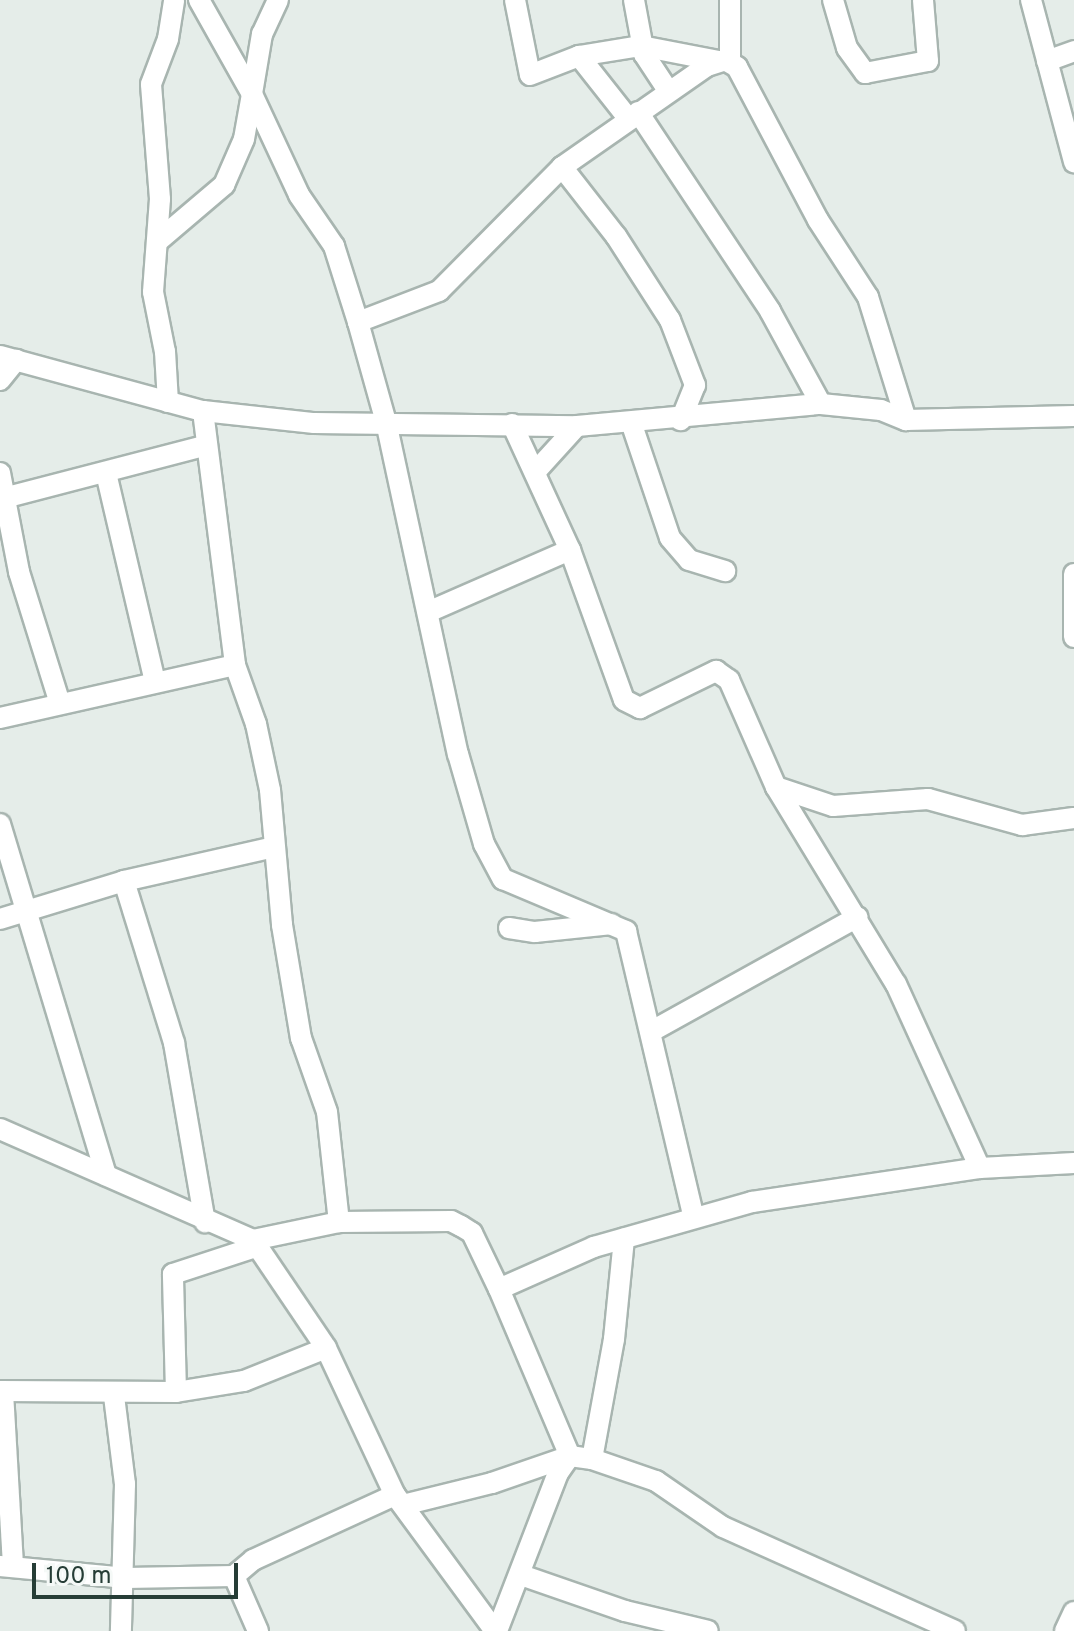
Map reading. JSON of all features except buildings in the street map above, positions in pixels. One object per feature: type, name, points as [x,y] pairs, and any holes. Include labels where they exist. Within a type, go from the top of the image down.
[{"type":"street","points":[[168,402],[165,352],[153,292],[160,199],[151,84],[168,39],[174,0]]},
{"type":"street","points":[[199,0],[252,94],[299,195],[334,246],[386,422],[458,754],[484,844],[503,879],[616,924],[630,940],[693,1215]]},
{"type":"street","points":[[158,241],[224,185],[244,139],[262,34],[278,0]]},
{"type":"street","points":[[515,0],[530,75],[579,56],[641,46],[724,61]]},
{"type":"street","points":[[634,0],[641,46],[669,92]]},
{"type":"street","points":[[730,0],[724,61],[818,220],[868,297],[906,420]]},
{"type":"street","points":[[833,0],[847,48],[865,73],[928,61],[923,0]]},
{"type":"street","points":[[1031,0],[1074,162]]},
{"type":"street","points":[[1047,61],[1074,51]]},
{"type":"street","points":[[579,56],[633,115],[762,298],[821,404]]},
{"type":"street","points":[[358,322],[439,291],[562,167],[633,115],[724,61]]},
{"type":"street","points":[[562,167],[616,236],[670,320],[695,385],[681,420]]},
{"type":"street","points":[[0,380],[8,358],[203,411],[314,423],[577,426],[681,420],[821,404],[881,410],[906,420],[1074,416]]},
{"type":"street","points":[[203,411],[235,665],[256,724],[301,1038],[327,1112],[339,1222]]},
{"type":"street","points":[[631,422],[670,538],[689,560],[725,571]]},
{"type":"street","points":[[512,424],[570,550],[624,700],[640,708],[716,671],[724,674],[776,787],[858,917],[896,984],[980,1168]]},
{"type":"street","points":[[536,471],[577,426]]},
{"type":"street","points":[[2,499],[207,445]]},
{"type":"street","points":[[0,473],[2,499],[19,572],[60,704]]},
{"type":"street","points":[[106,473],[155,682]]},
{"type":"street","points":[[428,612],[570,550]]},
{"type":"street","points":[[1074,574],[1074,637]]},
{"type":"street","points":[[0,718],[235,665]]},
{"type":"street","points":[[776,787],[815,804],[928,799],[1022,825],[1074,818]]},
{"type":"street","points":[[801,825],[815,804]]},
{"type":"street","points":[[0,824],[106,1175]]},
{"type":"street","points":[[0,919],[26,908],[124,881],[274,847]]},
{"type":"street","points":[[124,881],[174,1043],[205,1222]]},
{"type":"street","points":[[652,1031],[858,917]]},
{"type":"street","points":[[509,928],[535,932],[616,924]]},
{"type":"street","points":[[0,1129],[254,1244],[326,1348],[399,1500],[496,1631],[521,1575],[558,1473],[570,1456]]},
{"type":"street","points":[[499,1289],[624,1238],[693,1215],[980,1168],[1074,1163]]},
{"type":"street","points":[[176,1392],[173,1274],[254,1244],[339,1222],[451,1221],[472,1233],[570,1456]]},
{"type":"street","points":[[592,1459],[614,1339],[624,1238]]},
{"type":"street","points":[[326,1348],[244,1381],[176,1392],[114,1396],[1,1391],[6,1567],[126,1578],[234,1576],[253,1560],[399,1500],[492,1483],[570,1456],[592,1459],[656,1481],[723,1527],[955,1631]]},
{"type":"street","points":[[114,1396],[125,1484],[126,1578],[121,1631]]},
{"type":"street","points":[[521,1575],[625,1611],[708,1631]]},
{"type":"street","points":[[234,1576],[258,1631]]},
{"type":"street","points":[[1065,1631],[1074,1612]]}]
